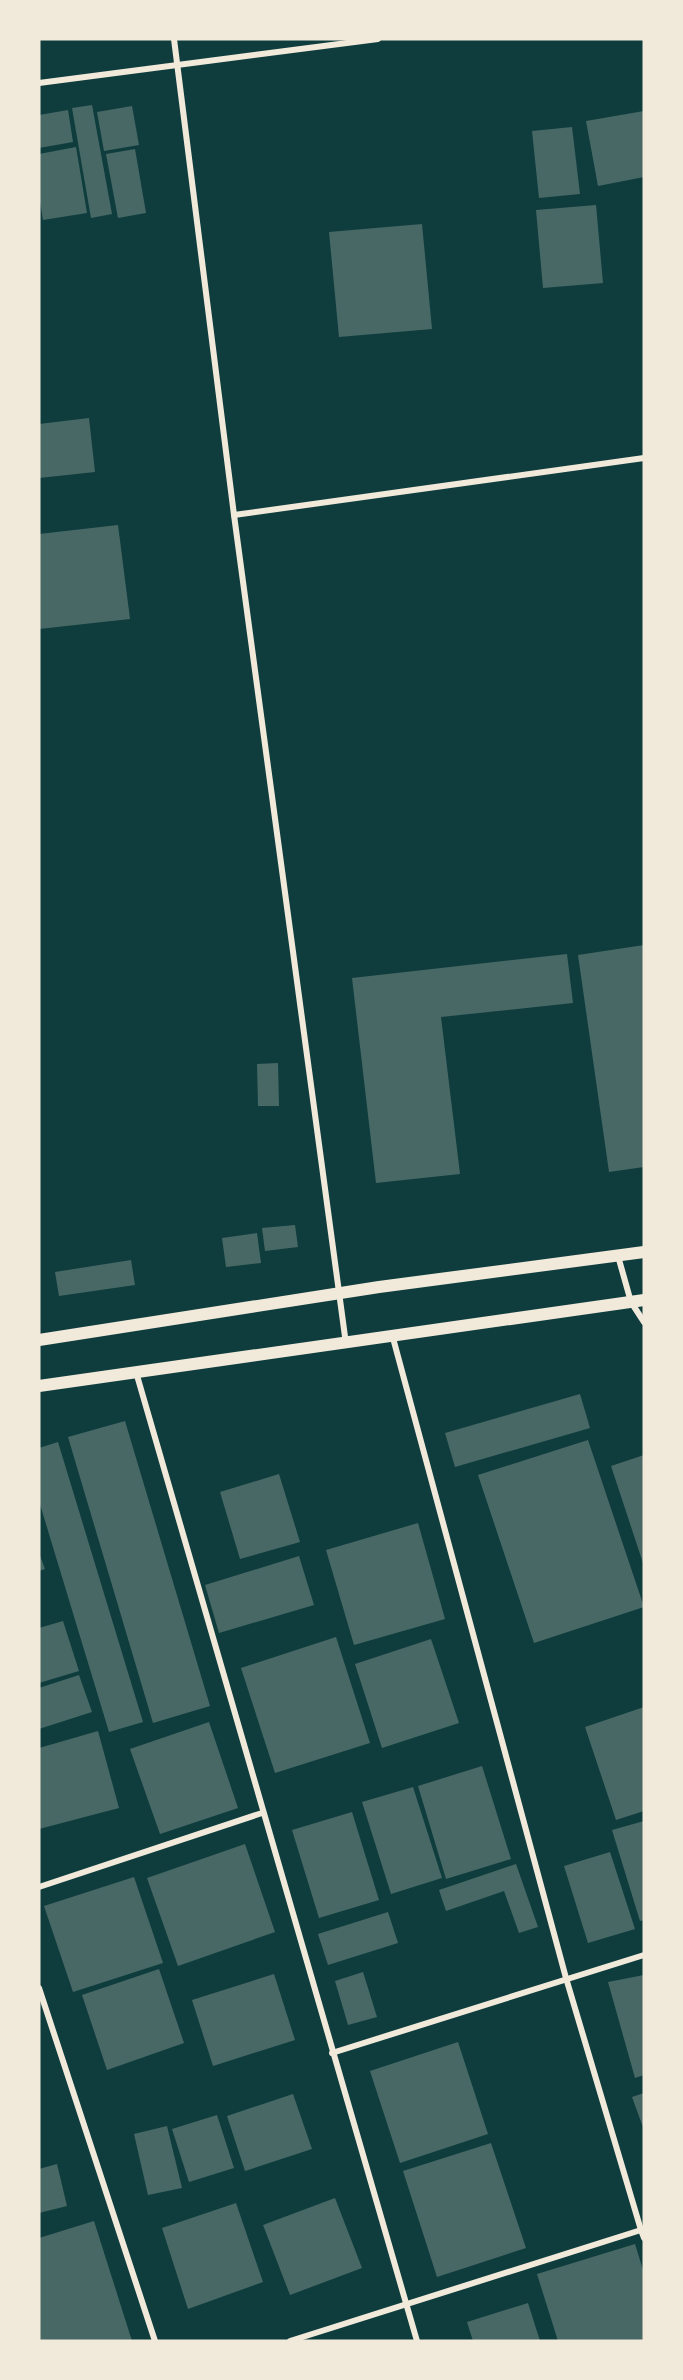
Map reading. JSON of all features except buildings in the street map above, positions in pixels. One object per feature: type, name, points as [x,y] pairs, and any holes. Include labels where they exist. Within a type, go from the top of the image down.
[{"type":"main road","points":[[39,1340],[340,1294],[644,1252]]},
{"type":"main road","points":[[39,1386],[393,1338],[638,1301]]},
{"type":"street","points":[[174,39],[234,515],[346,1344]]},
{"type":"street","points":[[39,83],[377,39]]},
{"type":"street","points":[[234,515],[644,458]]},
{"type":"street","points":[[618,1256],[638,1301],[644,1322]]},
{"type":"street","points":[[393,1338],[566,1978],[644,2238]]},
{"type":"street","points":[[135,1372],[417,2341]]},
{"type":"street","points":[[39,1887],[262,1813]]},
{"type":"street","points":[[332,2053],[644,1955]]},
{"type":"street","points":[[39,1988],[155,2341]]},
{"type":"street","points":[[290,2341],[643,2230]]}]
